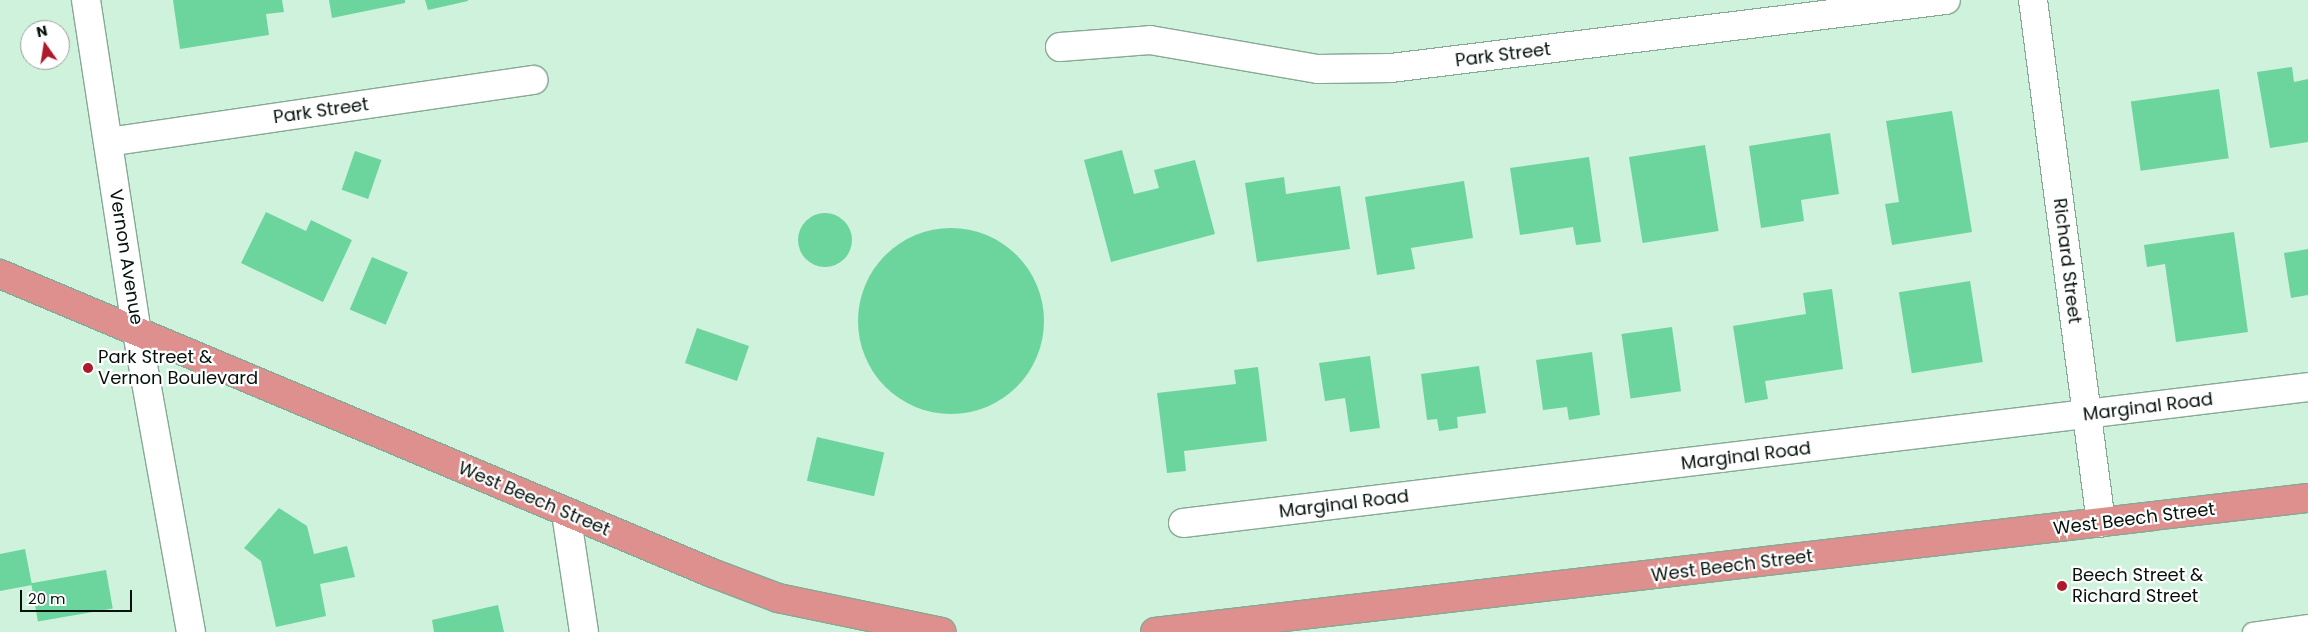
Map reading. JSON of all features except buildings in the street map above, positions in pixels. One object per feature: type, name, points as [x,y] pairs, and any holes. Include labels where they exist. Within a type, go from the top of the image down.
[{"type":"highway","points":[[0,274],[137,332]]},
{"type":"highway","name":"West Beech Street","points":[[137,332],[566,513],[778,598],[942,632]]},
{"type":"highway","name":"West Beech Street","points":[[1155,632],[2308,498]]},
{"type":"street","name":"Vernon Avenue","points":[[86,0],[137,332],[192,632]]},
{"type":"street","name":"Park Street","points":[[1060,47],[1150,40],[1318,69],[1391,68],[1946,0]]},
{"type":"street","name":"Richard Street","points":[[2034,0],[2101,523]]},
{"type":"street","name":"Park Street","points":[[108,142],[534,80]]},
{"type":"street","name":"Marginal Road","points":[[1183,524],[2308,387]]},
{"type":"street","points":[[566,513],[584,632]]},
{"type":"lane","points":[[2252,632],[2308,624]]},
{"type":"place","name":"Park Street & Vernon Boulevard","points":[[88,368]]},
{"type":"place","name":"Beech Street & Richard Street","points":[[2062,586]]}]
